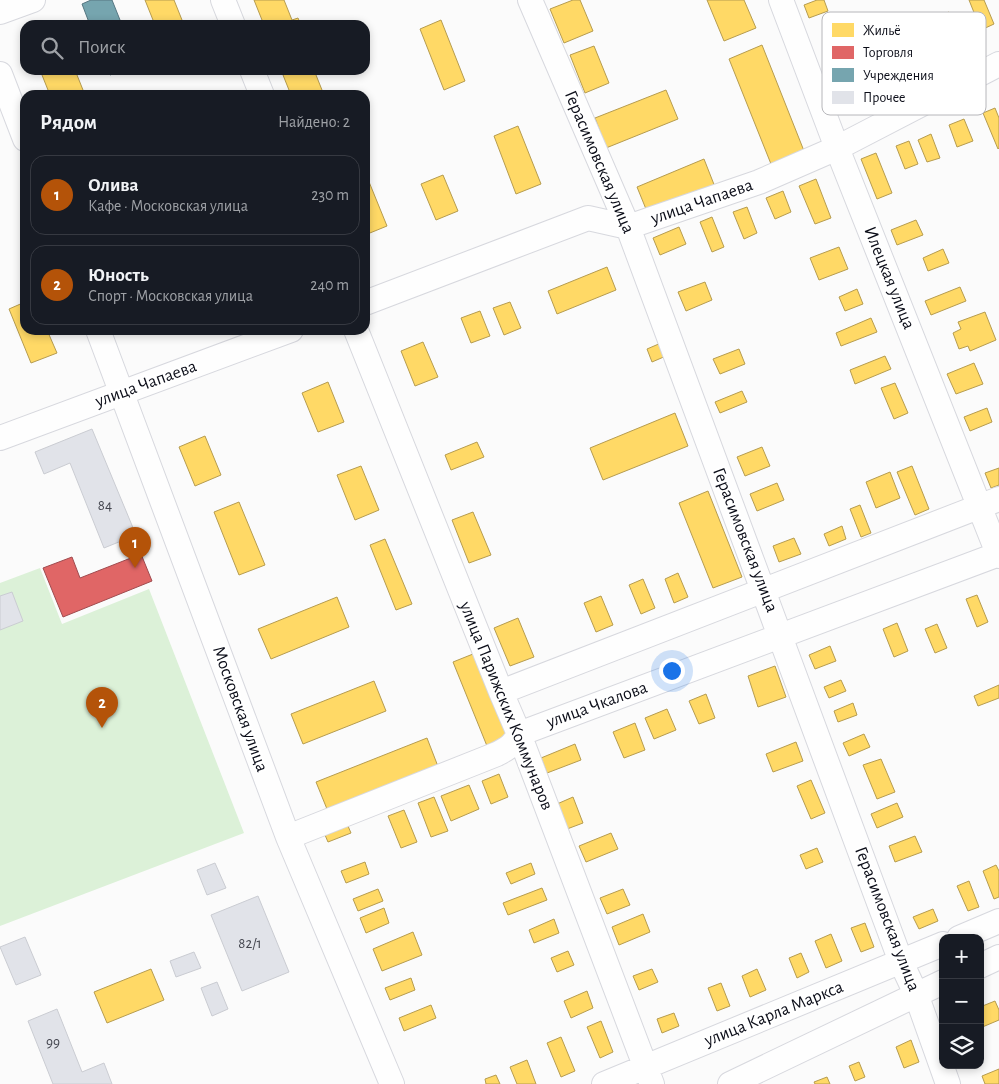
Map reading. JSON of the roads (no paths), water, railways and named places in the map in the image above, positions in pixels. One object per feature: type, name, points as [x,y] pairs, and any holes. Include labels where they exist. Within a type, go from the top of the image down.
[{"type":"street","points":[[0,12],[33,0]]},
{"type":"street","points":[[224,0],[232,20]]},
{"type":"street","name":"Герасимовская улица","points":[[530,0],[628,228],[764,589],[901,962],[916,994],[948,1084]]},
{"type":"street","name":"Илецкая улица","points":[[781,0],[822,108]]},
{"type":"street","name":"улица Чапаева","points":[[986,71],[999,64]]},
{"type":"street","points":[[0,74],[20,126]]},
{"type":"street","points":[[254,75],[260,90]]},
{"type":"street","name":"Илецкая улица","points":[[825,115],[989,503],[999,554]]},
{"type":"street","name":"улица Чапаева","points":[[370,301],[588,218],[628,228],[759,182],[837,148],[901,115]]},
{"type":"street","name":"Московская улица","points":[[100,335],[288,837],[392,1084]]},
{"type":"street","name":"улица Чапаева","points":[[0,438],[278,335]]},
{"type":"street","name":"улица Парижских Коммунаров","points":[[358,335],[519,734],[649,1075]]},
{"type":"street","points":[[501,692],[989,503]]},
{"type":"street","name":"улица Чкалова","points":[[288,837],[497,754],[510,747],[516,741],[519,734],[999,554]]},
{"type":"street","points":[[968,934],[999,921]]},
{"type":"street","name":"улица Карла Маркса","points":[[604,1084],[649,1075],[939,946]]},
{"type":"street","points":[[984,964],[999,957]]},
{"type":"street","points":[[730,1084],[939,984]]},
{"type":"place","name":"Олива","points":[[135,568]]},
{"type":"place","name":"Юность","points":[[102,728]]}]
